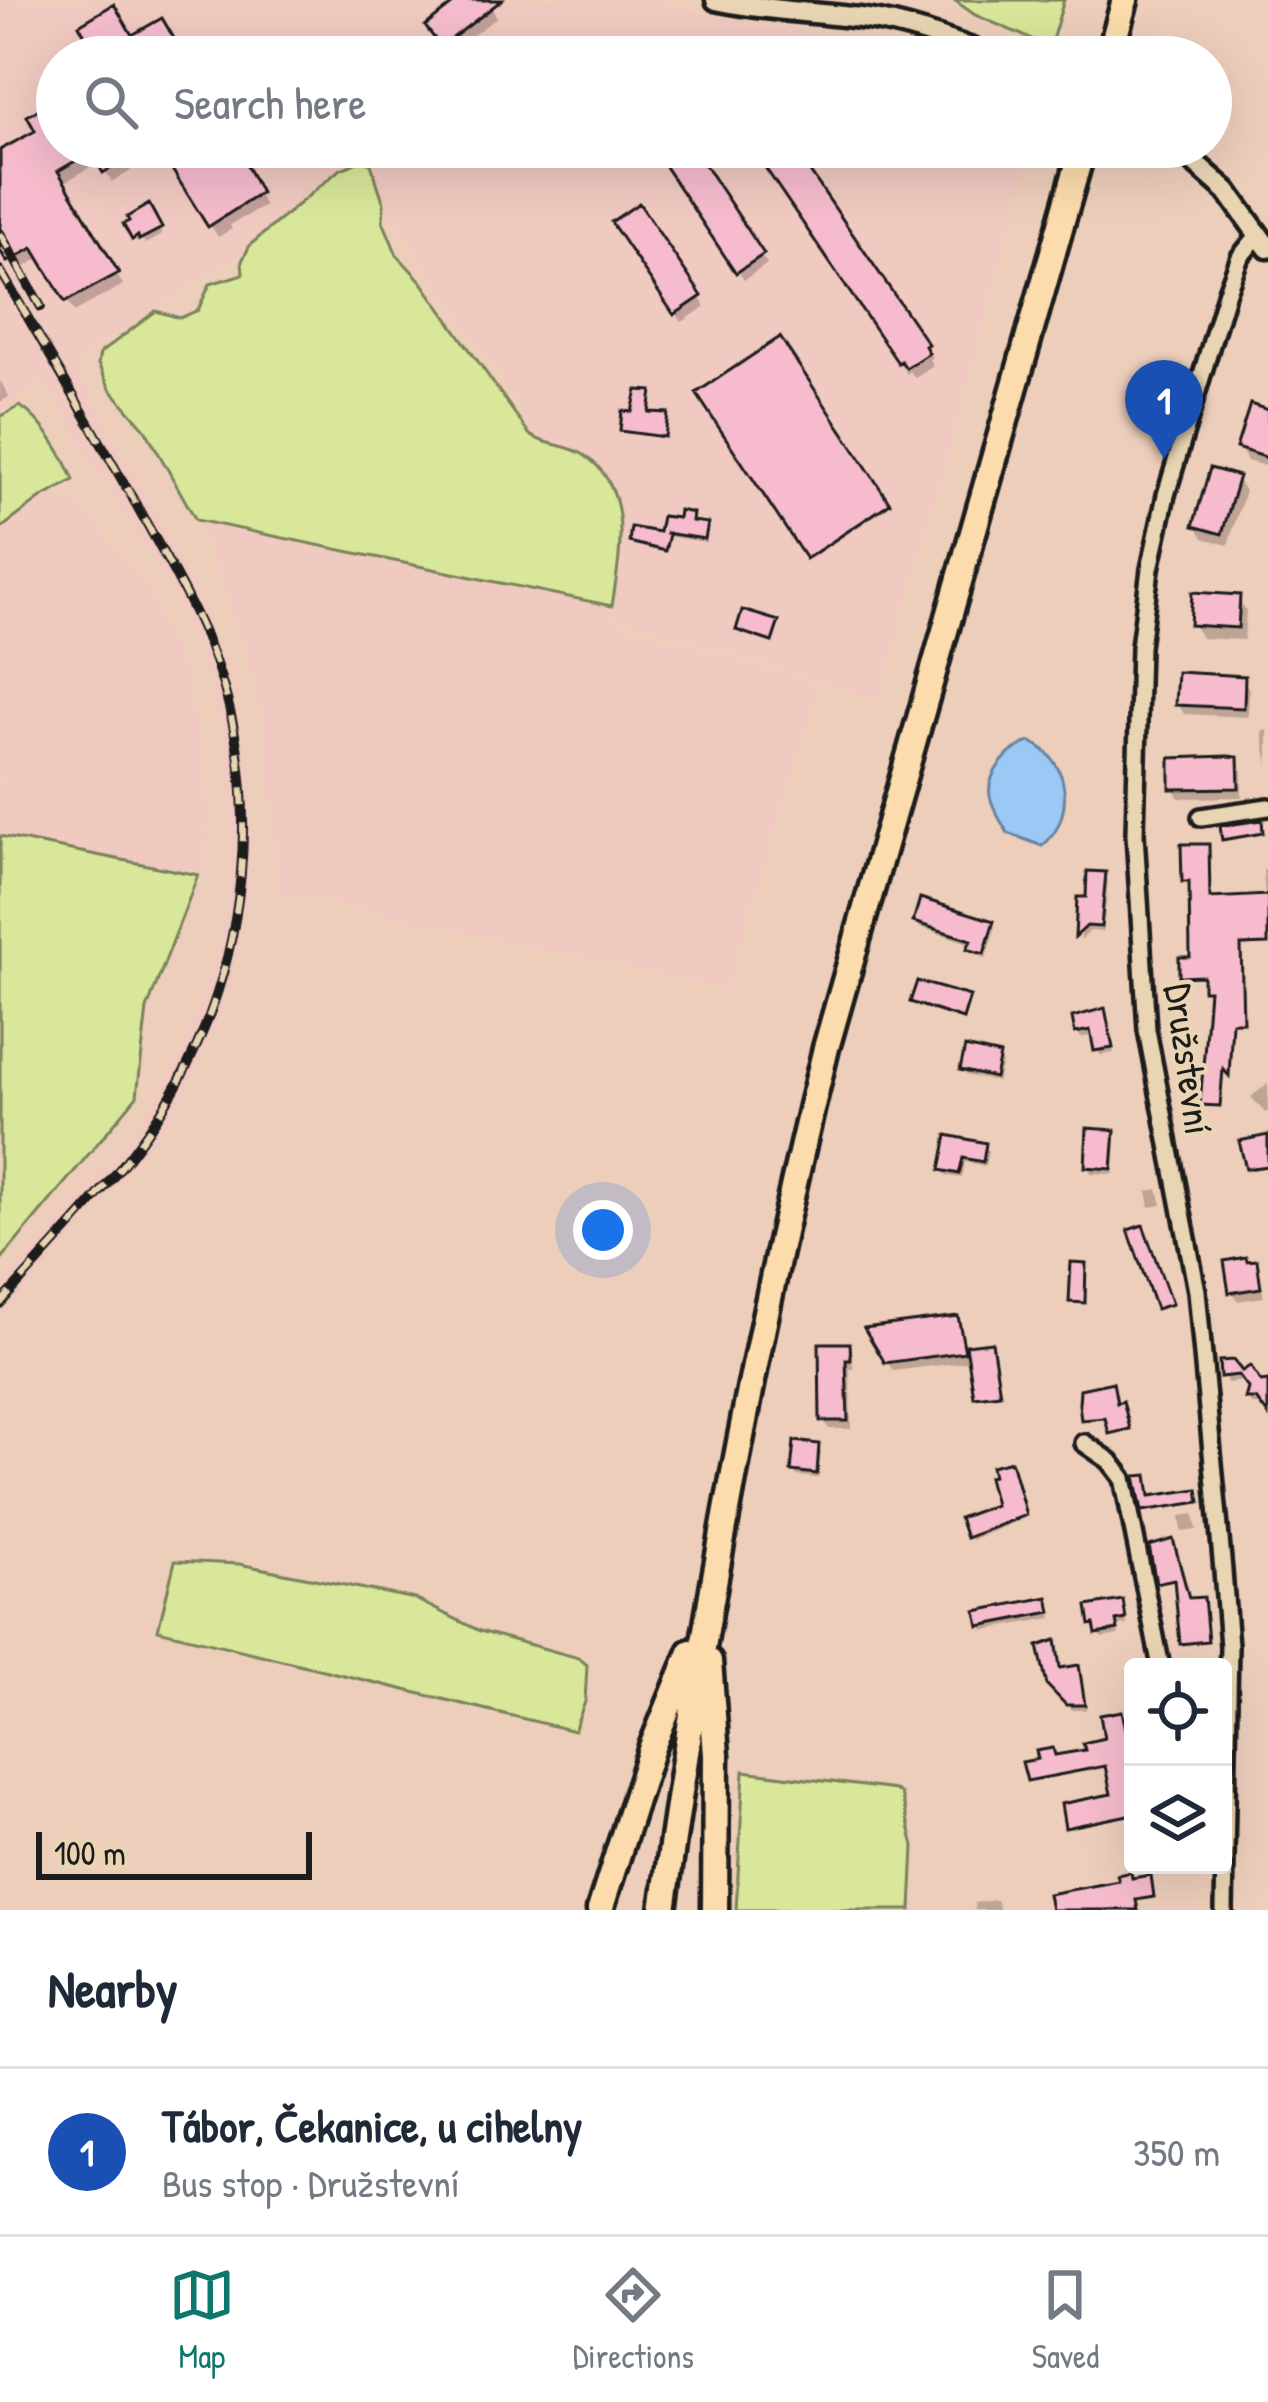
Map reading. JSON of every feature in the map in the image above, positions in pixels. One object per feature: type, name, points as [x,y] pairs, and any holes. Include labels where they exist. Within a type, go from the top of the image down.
[{"type":"main road","points":[[1115,36],[1125,0]]},
{"type":"main road","points":[[663,1910],[706,1616],[770,1282],[826,1048],[1077,168]]},
{"type":"main road","points":[[599,1910],[652,1747],[706,1616]]},
{"type":"main road","points":[[706,1616],[716,1755],[715,1910]]},
{"type":"street","points":[[716,0],[871,19],[936,36]]},
{"type":"street","points":[[1201,168],[1227,191],[1263,241]]},
{"type":"street","name":"Družstevní","points":[[1229,1658],[1202,1339],[1185,1211],[1157,1097],[1147,1030],[1135,815],[1140,647],[1157,533],[1227,291],[1240,257],[1263,241]]},
{"type":"street","points":[[1201,818],[1268,807]]},
{"type":"street","points":[[1084,1443],[1110,1461],[1123,1478],[1159,1658]]},
{"type":"street","name":"Družstevní","points":[[1224,1910],[1226,1766]]},
{"type":"shaded area","points":[[0,0],[661,0],[666,7],[829,36],[36,36],[36,168],[344,168],[249,248],[74,361],[194,586],[227,663],[251,778],[250,892],[227,996],[187,1090],[154,1140],[0,1321],[0,1287],[137,1127],[189,1033],[220,938],[229,889],[231,828],[220,724],[206,669],[174,595],[43,382],[0,409]]},
{"type":"shaded area","points":[[373,168],[1026,168],[879,701],[617,616],[621,516],[574,450],[538,437],[381,193]]},
{"type":"shaded area","points":[[48,496],[78,503],[146,586],[184,672],[202,744],[209,813],[205,876],[0,833],[0,533]]},
{"type":"shaded area","points":[[201,524],[600,604],[622,625],[803,680],[817,693],[727,989],[277,892],[266,734],[244,648]]},
{"type":"green space","points":[[954,0],[1064,0],[1053,36],[1024,36],[975,15]]},
{"type":"green space","points":[[372,168],[384,204],[383,221],[397,255],[421,281],[530,435],[584,455],[611,485],[620,524],[612,606],[196,520],[145,429],[110,389],[98,364],[100,353],[156,311],[180,318],[198,310],[210,284],[243,274],[242,261],[250,245],[339,170]]},
{"type":"green space","points":[[20,406],[51,439],[74,480],[0,529],[0,417]]},
{"type":"green space","points":[[0,836],[198,875],[147,1009],[137,1096],[0,1261]]},
{"type":"green space","points":[[175,1561],[239,1564],[415,1599],[480,1631],[579,1658],[587,1665],[585,1702],[574,1731],[158,1630]]},
{"type":"green space","points":[[744,1771],[901,1794],[914,1846],[911,1910],[736,1910]]},
{"type":"water","points":[[1030,742],[1054,762],[1064,791],[1060,821],[1042,846],[1008,833],[990,796],[1001,763]]},
{"type":"building","points":[[458,0],[502,0],[455,36],[433,36],[425,26]]},
{"type":"building","points":[[114,4],[132,35],[162,18],[173,36],[86,36],[79,25]]},
{"type":"building","points":[[36,111],[36,168],[63,168],[58,171],[119,273],[65,302],[33,248],[7,262],[0,250],[0,150],[35,131],[27,116]]},
{"type":"building","points":[[171,168],[248,168],[261,193],[208,227]]},
{"type":"building","points":[[666,168],[707,168],[764,254],[736,273]]},
{"type":"building","points":[[765,168],[807,168],[928,344],[929,353],[906,368],[898,363]]},
{"type":"building","points":[[639,203],[702,296],[674,315],[611,222]]},
{"type":"building","points":[[149,204],[162,228],[132,240],[123,224]]},
{"type":"building","points":[[780,337],[890,503],[806,559],[696,393]]},
{"type":"building","points":[[637,390],[652,391],[649,412],[668,413],[665,437],[620,431],[622,411],[632,412]]},
{"type":"building","points":[[1250,404],[1268,410],[1268,458],[1236,448]]},
{"type":"building","points":[[1210,468],[1239,476],[1222,534],[1193,526]]},
{"type":"building","points":[[679,510],[693,513],[692,521],[708,523],[705,539],[665,533],[669,534],[665,551],[629,542],[631,527],[659,532],[662,516],[678,518]]},
{"type":"building","points":[[1192,592],[1240,595],[1238,628],[1190,625]]},
{"type":"building","points":[[742,610],[779,621],[772,642],[736,630]]},
{"type":"building","points":[[1177,672],[1245,676],[1244,708],[1175,705]]},
{"type":"building","points":[[1238,757],[1239,788],[1170,789],[1170,758]]},
{"type":"building","points":[[1262,820],[1263,833],[1222,840],[1220,826]]},
{"type":"building","points":[[1181,844],[1209,844],[1210,898],[1268,895],[1268,944],[1241,945],[1243,1022],[1232,1022],[1229,1076],[1223,1069],[1220,1106],[1200,1105],[1209,990],[1203,990],[1203,976],[1179,977],[1179,957],[1190,957],[1189,882],[1182,882]]},
{"type":"building","points":[[1087,871],[1106,872],[1101,927],[1087,926],[1075,937],[1077,897],[1086,897]]},
{"type":"building","points":[[920,898],[994,921],[984,954],[967,949],[971,940],[913,922]]},
{"type":"building","points":[[917,981],[970,996],[963,1019],[910,1002]]},
{"type":"building","points":[[1105,1008],[1113,1048],[1094,1051],[1090,1030],[1075,1033],[1072,1017]]},
{"type":"building","points":[[965,1047],[1000,1055],[995,1078],[960,1070]]},
{"type":"building","points":[[1087,1128],[1115,1130],[1112,1169],[1085,1167]]},
{"type":"building","points":[[947,1135],[986,1143],[983,1162],[963,1158],[959,1174],[940,1170]]},
{"type":"building","points":[[1268,1135],[1268,1166],[1246,1169],[1239,1141]]},
{"type":"building","points":[[1143,1225],[1172,1304],[1156,1309],[1128,1230]]},
{"type":"building","points":[[1257,1260],[1261,1288],[1229,1293],[1224,1261]]},
{"type":"building","points":[[1071,1262],[1086,1263],[1085,1303],[1069,1302]]},
{"type":"building","points":[[958,1316],[965,1352],[885,1363],[864,1328]]},
{"type":"building","points":[[992,1342],[1000,1394],[974,1397],[966,1345]]},
{"type":"building","points":[[819,1343],[850,1343],[848,1421],[820,1421]]},
{"type":"building","points":[[1233,1360],[1242,1371],[1250,1366],[1261,1382],[1268,1381],[1268,1415],[1256,1399],[1245,1399],[1248,1388],[1238,1375],[1220,1377],[1219,1361]]},
{"type":"building","points":[[1113,1382],[1130,1429],[1109,1434],[1105,1418],[1081,1420],[1080,1389]]},
{"type":"building","points":[[794,1441],[819,1444],[817,1474],[791,1471]]},
{"type":"building","points":[[1011,1461],[1026,1515],[966,1538],[959,1518],[995,1505],[988,1477],[993,1476],[991,1466]]},
{"type":"building","points":[[1147,1475],[1150,1496],[1198,1489],[1200,1502],[1142,1511],[1135,1476]]},
{"type":"building","points":[[1173,1539],[1189,1598],[1204,1597],[1208,1641],[1180,1644],[1174,1579],[1156,1583],[1149,1546]]},
{"type":"building","points":[[1048,1597],[1051,1612],[979,1626],[976,1611]]},
{"type":"building","points":[[1123,1600],[1126,1619],[1116,1621],[1118,1630],[1096,1634],[1087,1606]]},
{"type":"building","points":[[1056,1640],[1060,1668],[1079,1665],[1085,1705],[1066,1705],[1047,1685],[1038,1646]]},
{"type":"building","points":[[1122,1711],[1124,1816],[1065,1828],[1061,1804],[1111,1794],[1105,1766],[1027,1781],[1022,1762],[1038,1759],[1036,1751],[1053,1748],[1055,1755],[1085,1750],[1083,1743],[1104,1738],[1100,1715]]},
{"type":"building","points":[[1117,1875],[1151,1875],[1154,1897],[1136,1900],[1138,1910],[1051,1910],[1048,1894],[1119,1881]]},
{"type":"railway","points":[[0,233],[41,307]]},
{"type":"railway","points":[[0,270],[198,621],[230,713],[243,822],[233,932],[201,1036],[177,1085],[117,1172],[0,1304]]},
{"type":"place","name":"Tábor, Čekanice, u cihelny","points":[[1164,459]]}]
